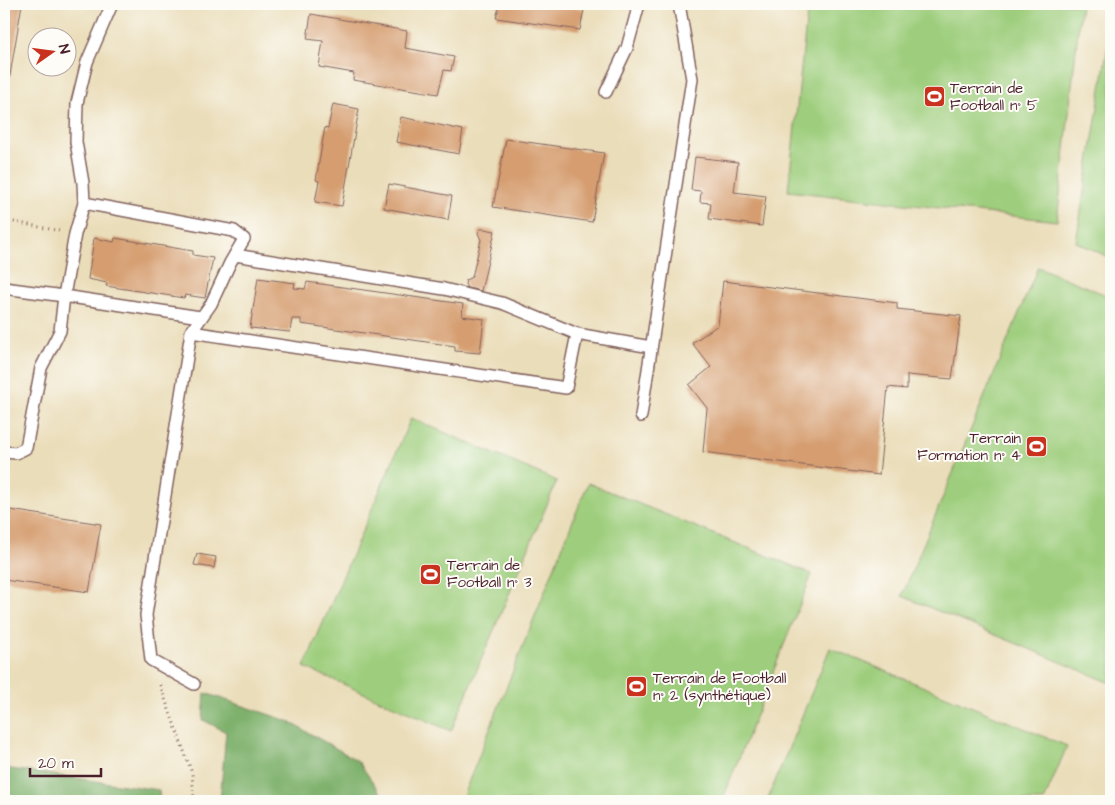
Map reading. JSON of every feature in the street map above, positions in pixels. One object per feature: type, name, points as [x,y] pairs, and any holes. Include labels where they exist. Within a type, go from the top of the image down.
[{"type":"lane","points":[[4,452],[16,452],[26,448],[42,368],[60,331],[75,234],[84,203],[84,183],[76,142],[77,103],[87,62],[112,4]]},
{"type":"lane","points":[[606,92],[627,48],[639,4]]},
{"type":"lane","points":[[641,416],[692,79],[679,4]]},
{"type":"lane","points":[[84,203],[234,231],[244,239],[211,304],[191,332],[146,615],[151,660],[194,684]]},
{"type":"lane","points":[[235,255],[444,289],[502,303],[577,334],[651,347]]},
{"type":"lane","points":[[4,288],[200,318]]},
{"type":"lane","points":[[191,332],[566,388],[577,334]]},
{"type":"path","points":[[4,220],[75,234]]},
{"type":"path","points":[[151,660],[192,773],[194,801]]},
{"type":"green space","name":"Terrain de Football n° 5","points":[[808,4],[1081,4],[1057,221],[788,191]]},
{"type":"green space","points":[[1111,27],[1111,258],[1076,242]]},
{"type":"green space","name":"Terrain Formation n° 4","points":[[1038,267],[1111,297],[1111,683],[902,596]]},
{"type":"green space","name":"Terrain de Football n° 3","points":[[411,418],[557,481],[451,731],[304,667]]},
{"type":"green space","name":"Terrain de Football n° 2 (synthétique)","points":[[588,483],[812,574],[722,801],[461,801]]},
{"type":"green space","points":[[830,648],[1067,746],[1044,801],[767,801]]},
{"type":"green space","points":[[205,693],[288,721],[358,761],[386,801],[220,801],[226,732],[203,720]]},
{"type":"green space","points":[[4,768],[159,790],[160,801],[4,801]]},
{"type":"building","points":[[4,4],[22,4],[7,93],[4,92]]},
{"type":"building","points":[[500,4],[549,4],[584,9],[580,30],[496,18]]},
{"type":"building","points":[[311,14],[407,31],[405,48],[454,57],[451,71],[444,70],[438,94],[353,80],[354,73],[319,67],[323,41],[307,39]]},
{"type":"building","points":[[333,104],[359,109],[342,206],[315,202],[319,181],[316,180],[325,127],[328,128]]},
{"type":"building","points":[[401,117],[463,130],[459,154],[396,142]]},
{"type":"building","points":[[506,139],[604,153],[592,222],[493,207]]},
{"type":"building","points":[[695,157],[738,162],[734,192],[766,196],[762,226],[709,219],[711,203],[700,202],[701,191],[691,190]]},
{"type":"building","points":[[389,184],[452,196],[448,220],[384,208]]},
{"type":"building","points":[[480,229],[495,231],[481,291],[467,288],[465,284],[466,280],[472,277],[481,240],[478,233]]},
{"type":"building","points":[[94,238],[114,242],[115,238],[193,251],[193,255],[213,258],[205,298],[185,295],[184,298],[106,286],[107,283],[88,279]]},
{"type":"building","points":[[258,278],[295,283],[294,288],[305,289],[307,282],[463,304],[462,316],[484,319],[480,353],[455,351],[455,346],[301,324],[301,319],[292,319],[290,332],[250,328]]},
{"type":"building","points":[[723,281],[897,303],[897,309],[961,316],[952,379],[907,375],[907,389],[888,387],[879,475],[703,452],[707,408],[689,385],[711,367],[692,343],[718,325]]},
{"type":"building","points":[[4,509],[101,524],[89,592],[4,580]]},
{"type":"building","points":[[197,554],[216,557],[214,568],[194,565]]},
{"type":"place","name":"Terrain de Football n° 5","points":[[934,97]]},
{"type":"place","name":"Terrain Formation n° 4","points":[[1037,447]]},
{"type":"place","name":"Terrain de Football n° 3","points":[[431,574]]},
{"type":"place","name":"Terrain de Football n° 2 (synthétique)","points":[[637,687]]}]
